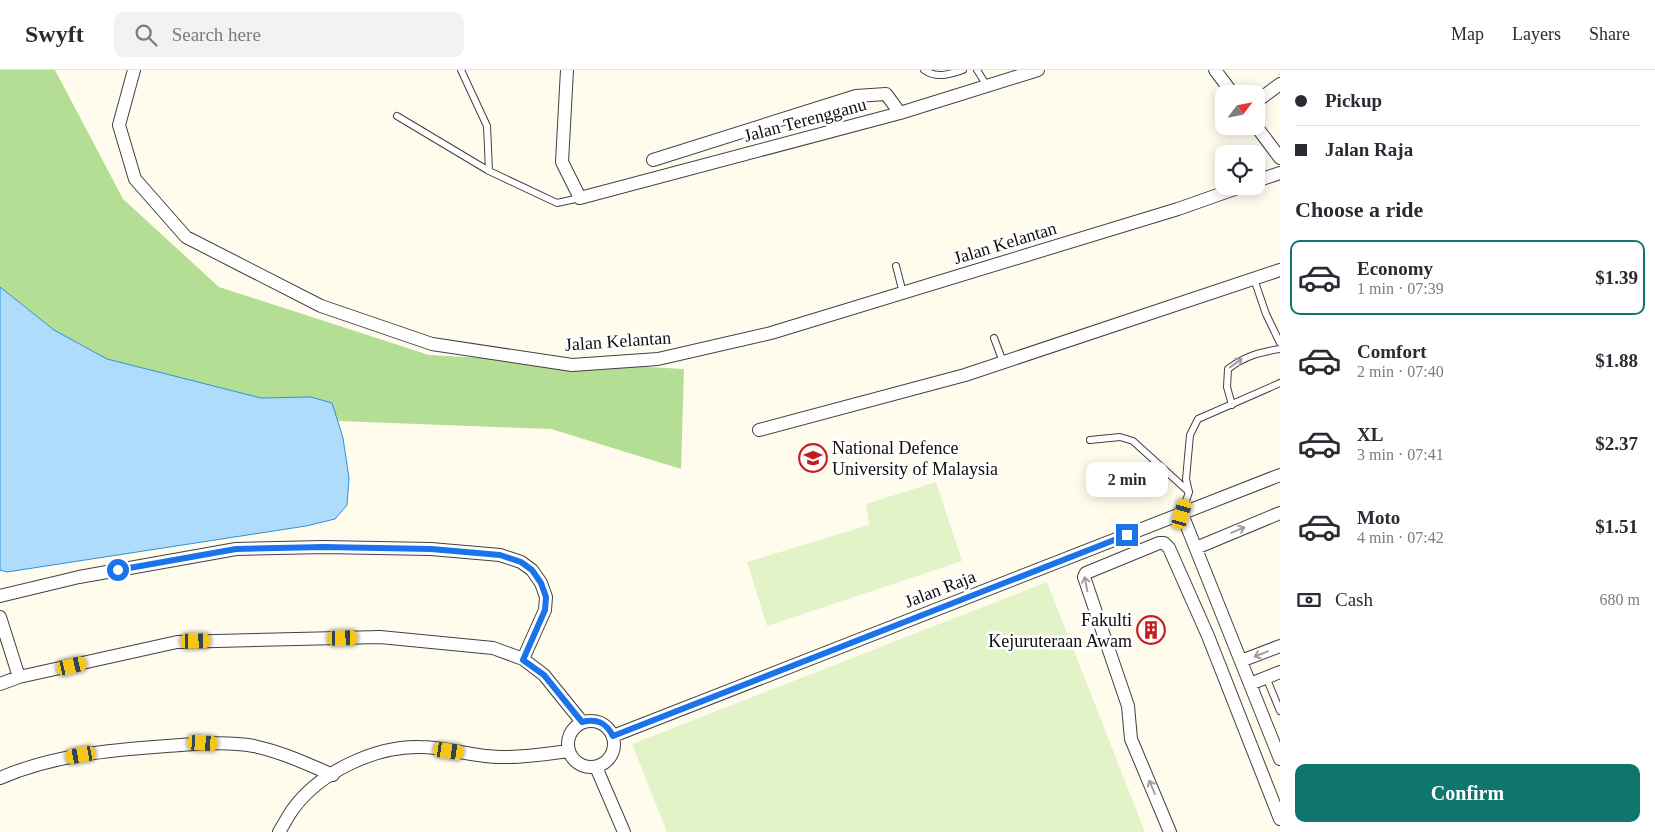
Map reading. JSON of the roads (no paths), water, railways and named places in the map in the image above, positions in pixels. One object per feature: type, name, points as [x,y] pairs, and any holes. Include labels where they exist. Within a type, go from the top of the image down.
[{"type":"street","name":"Jalan Kelantan","points":[[134,70],[119,125],[135,179],[186,237],[321,306],[432,344],[572,365],[658,360],[772,333],[1178,209],[1218,195]]},
{"type":"street","points":[[566,70],[562,162],[580,198]]},
{"type":"street","name":"Jalan Terengganu","points":[[580,198],[900,113],[987,86],[1017,73],[1038,70]]},
{"type":"street","points":[[1215,70],[1226,85]]},
{"type":"street","points":[[1265,95],[1280,84]]},
{"type":"street","points":[[653,160],[856,96],[886,94],[900,113]]},
{"type":"street","points":[[1263,135],[1280,158]]},
{"type":"street","points":[[1265,178],[1280,173]]},
{"type":"street","points":[[759,430],[965,375],[1280,270]]},
{"type":"street","name":"Jalan Raja","points":[[613,736],[1280,475]]},
{"type":"street","points":[[1196,548],[1280,513]]},
{"type":"street","points":[[1182,514],[1279,756],[1258,762]]},
{"type":"street","points":[[1170,832],[1131,739],[1128,706],[1084,577],[1086,573],[1164,543],[1169,548],[1208,636],[1279,815]]},
{"type":"street","points":[[0,596],[79,577],[236,549],[324,547],[431,549],[500,555],[521,562],[532,570],[541,583],[546,597],[545,610],[523,660]]},
{"type":"street","points":[[1189,593],[1210,585]]},
{"type":"street","points":[[0,617],[19,677]]},
{"type":"street","points":[[1208,636],[1228,628]]},
{"type":"street","points":[[0,684],[19,677],[178,642],[380,638],[493,648],[523,660],[544,675],[582,722]]},
{"type":"street","points":[[1241,661],[1280,646]]},
{"type":"street","points":[[1250,684],[1280,672]]},
{"type":"street","points":[[1238,712],[1258,705]]},
{"type":"street","points":[[597,721],[610,729],[613,736],[615,744],[609,759],[596,767],[579,764],[568,751],[568,737],[571,730],[582,722],[597,721]]},
{"type":"street","points":[[0,778],[16,771],[67,758],[110,750],[203,743],[252,746],[276,751],[333,775]]},
{"type":"street","points":[[279,832],[294,808],[311,790],[333,775],[365,758],[386,751],[420,747],[499,757],[568,751]]},
{"type":"street","points":[[596,767],[624,832]]},
{"type":"lane","points":[[461,70],[487,126],[490,171]]},
{"type":"lane","points":[[924,70],[930,74],[946,76],[963,70]]},
{"type":"lane","points":[[977,70],[987,86]]},
{"type":"lane","points":[[397,116],[490,171],[557,203],[580,198]]},
{"type":"lane","points":[[896,266],[903,293]]},
{"type":"lane","points":[[1254,279],[1266,314],[1280,343]]},
{"type":"lane","points":[[994,338],[1002,362]]},
{"type":"lane","points":[[1232,405],[1227,387],[1228,369],[1242,358],[1260,352],[1280,349]]},
{"type":"lane","points":[[1182,514],[1189,492],[1186,479],[1190,435],[1198,419],[1280,384]]},
{"type":"lane","points":[[1090,440],[1120,437],[1133,441],[1189,492]]},
{"type":"lane","points":[[1266,677],[1280,711]]},
{"type":"water","points":[[0,287],[54,330],[107,359],[261,398],[311,397],[332,403],[343,438],[349,478],[347,505],[335,519],[306,526],[7,572],[0,570]]},
{"type":"place","name":"National Defence University of Malaysia","points":[[813,458]]},
{"type":"place","name":"Fakulti Kejuruteraan Awam","points":[[1151,630]]}]
